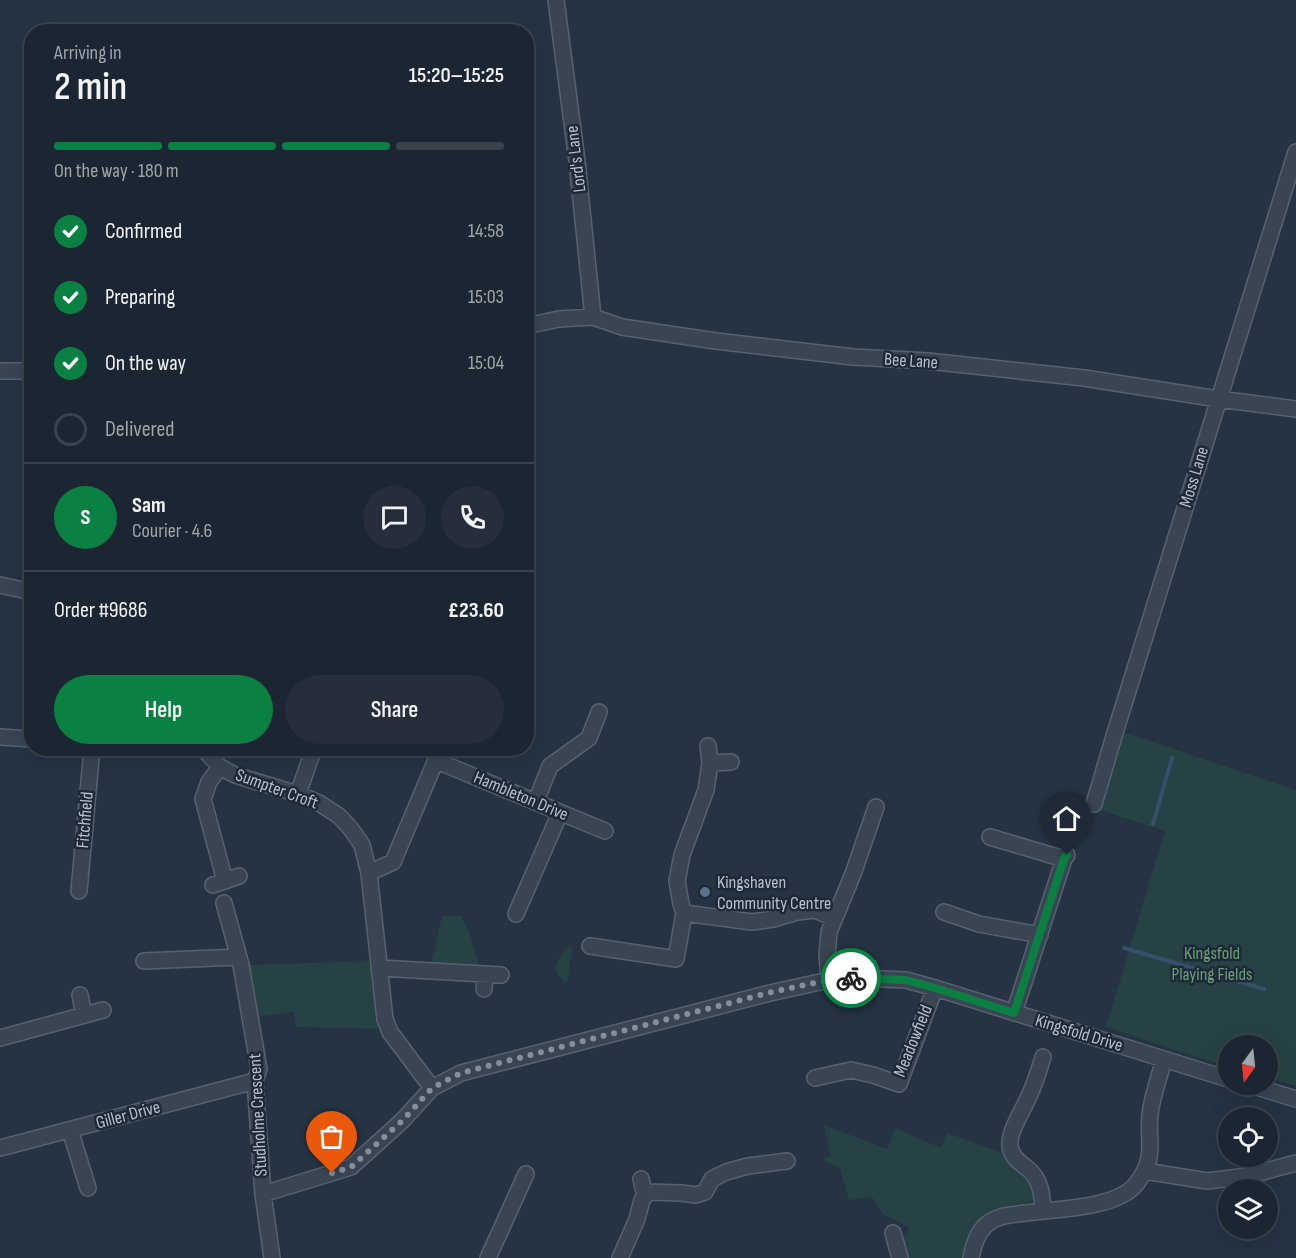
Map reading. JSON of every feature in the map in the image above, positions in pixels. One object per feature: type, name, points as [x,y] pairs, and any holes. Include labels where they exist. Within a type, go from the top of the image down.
[{"type":"street","name":"Lord's Lane","points":[[556,0],[577,161],[593,317]]},
{"type":"street","name":"Moss Lane","points":[[1094,804],[1296,152]]},
{"type":"street","name":"Bee Lane","points":[[534,324],[559,319],[593,317],[622,327],[716,341],[853,357],[928,361],[1073,377],[1296,409]]},
{"type":"street","points":[[0,371],[24,371]]},
{"type":"street","points":[[0,585],[24,590]]},
{"type":"street","points":[[536,801],[550,766],[589,738],[599,712]]},
{"type":"street","points":[[0,737],[24,738]]},
{"type":"street","points":[[590,946],[676,959],[684,913],[678,881],[682,855],[706,790],[710,764],[708,746]]},
{"type":"street","name":"Fitchfield","points":[[79,891],[91,756]]},
{"type":"street","name":"Sumpter Croft","points":[[210,756],[220,767],[235,775],[298,794],[319,803],[339,816],[362,845],[369,873],[385,1019],[390,1032],[432,1088]]},
{"type":"street","points":[[298,794],[311,756]]},
{"type":"street","points":[[369,873],[393,862],[439,756]]},
{"type":"street","name":"Hambleton Drive","points":[[441,756],[560,813],[606,831]]},
{"type":"street","points":[[710,764],[730,762]]},
{"type":"street","points":[[220,767],[209,782],[203,799],[226,880]]},
{"type":"street","points":[[829,980],[827,955],[830,932],[876,807]]},
{"type":"street","points":[[516,914],[560,813]]},
{"type":"street","points":[[990,837],[1066,857],[1014,1013]]},
{"type":"street","name":"Studholme Crescent","points":[[224,903],[241,965],[259,1069],[255,1081],[263,1194],[272,1258]]},
{"type":"street","points":[[684,913],[752,922],[816,910],[834,918]]},
{"type":"street","points":[[944,912],[979,924],[1040,935]]},
{"type":"street","points":[[144,961],[238,957]]},
{"type":"street","points":[[380,968],[484,982],[501,975]]},
{"type":"street","name":"Kingsfold Drive","points":[[263,1194],[351,1167],[403,1120],[432,1088],[461,1073],[772,992],[829,980],[860,978],[906,980],[1218,1076]]},
{"type":"street","name":"Meadowfield","points":[[815,1078],[851,1070],[898,1084],[935,988]]},
{"type":"street","points":[[80,995],[84,1015]]},
{"type":"street","points":[[0,1038],[103,1010]]},
{"type":"street","points":[[1043,1056],[1009,1144],[1013,1155],[1038,1180],[1043,1211]]},
{"type":"street","points":[[971,1258],[977,1238],[986,1225],[1000,1216],[1071,1209],[1111,1199],[1124,1194],[1136,1185],[1150,1158],[1151,1108],[1164,1059]]},
{"type":"street","name":"Giller Drive","points":[[0,1148],[255,1081]]},
{"type":"street","points":[[1278,1093],[1296,1099]]},
{"type":"street","points":[[70,1130],[88,1188]]},
{"type":"street","points":[[620,1258],[648,1192],[696,1195],[705,1192],[712,1179],[726,1172],[748,1166],[787,1161]]},
{"type":"street","points":[[1145,1171],[1207,1181],[1248,1176],[1296,1163]]},
{"type":"street","points":[[488,1258],[526,1174]]},
{"type":"street","points":[[640,1179],[645,1196]]},
{"type":"street","points":[[893,1233],[900,1258]]},
{"type":"green space","name":"Kingsfold Playing Fields","points":[[1123,732],[1296,790],[1296,1086],[1278,1081],[1278,1035],[1218,1035],[1218,1064],[1106,1027],[1165,831],[1100,810]]},
{"type":"green space","points":[[442,916],[461,916],[469,932],[479,966],[431,963]]},
{"type":"green space","points":[[572,947],[567,984],[555,968],[563,952]]},
{"type":"green space","points":[[373,961],[379,1029],[296,1027],[294,1012],[256,1017],[246,965]]},
{"type":"green space","points":[[824,1125],[887,1149],[895,1128],[941,1148],[947,1133],[1005,1154],[1010,1163],[1033,1188],[1035,1197],[1029,1203],[1004,1207],[981,1220],[970,1237],[965,1258],[906,1258],[901,1239],[908,1234],[908,1227],[883,1214],[872,1197],[849,1200],[840,1168],[825,1161],[824,1158],[831,1156]]},
{"type":"waterway","points":[[1153,824],[1172,758]]},
{"type":"waterway","points":[[1124,948],[1264,989]]},
{"type":"way so far","points":[[332,1173],[351,1167],[403,1120],[432,1088],[461,1073],[772,992],[829,980],[851,978]]},
{"type":"place","name":"Kingshaven Community Centre","points":[[705,892]]},
{"type":"route","points":[[851,978],[906,980],[1014,1013],[1067,855]]}]
